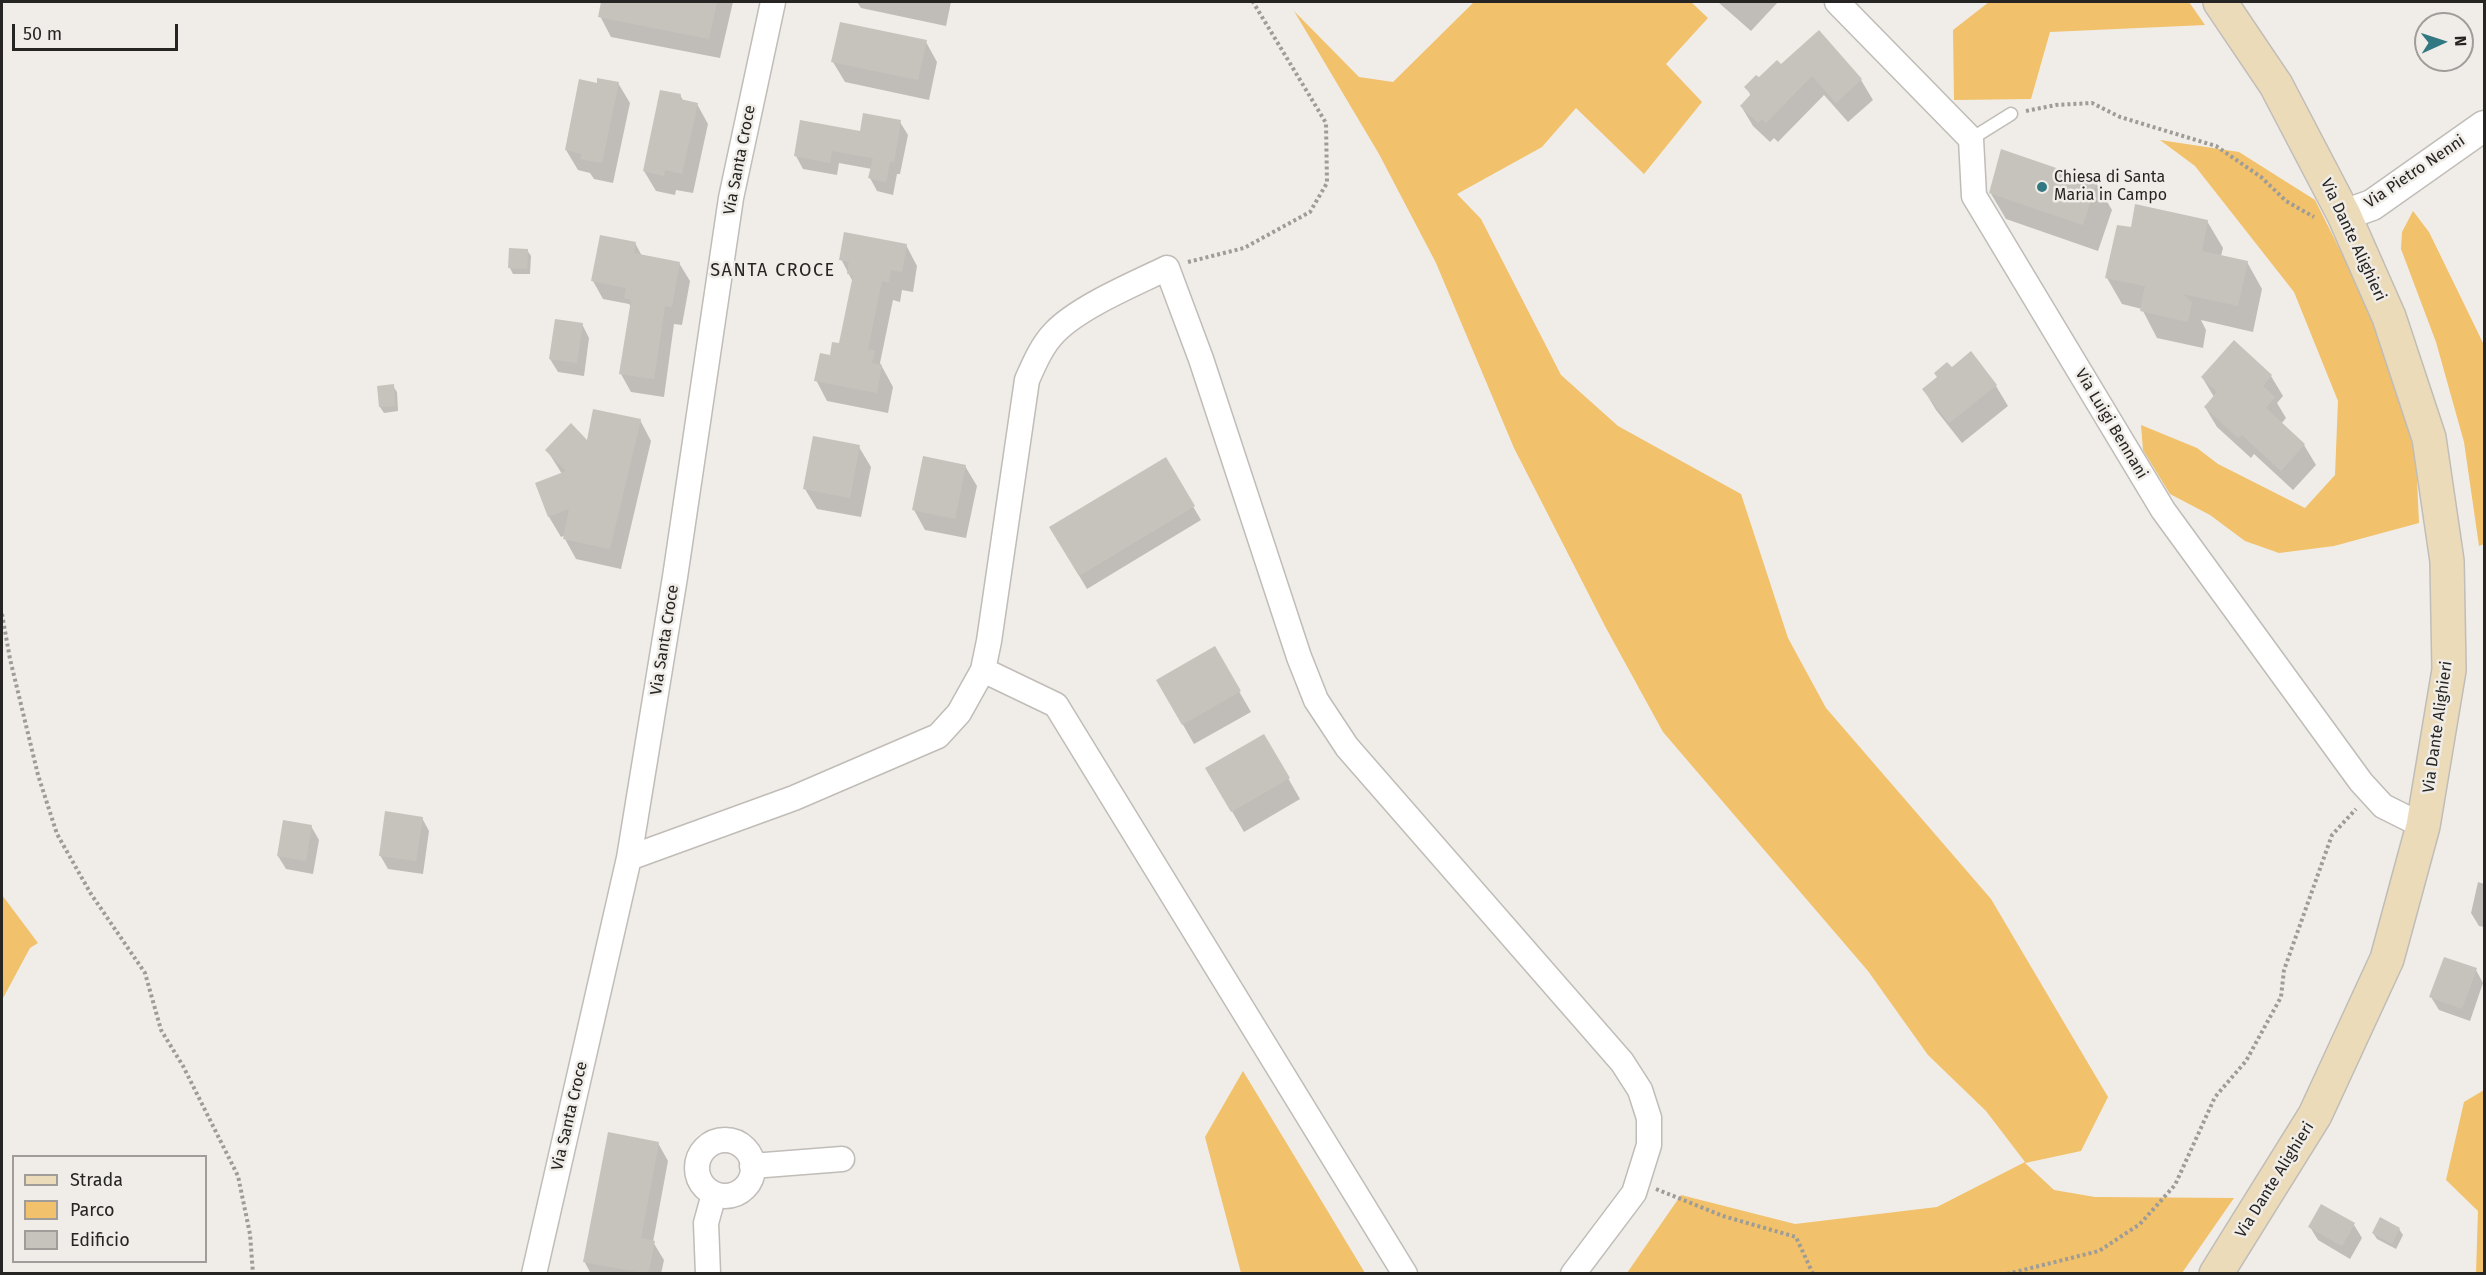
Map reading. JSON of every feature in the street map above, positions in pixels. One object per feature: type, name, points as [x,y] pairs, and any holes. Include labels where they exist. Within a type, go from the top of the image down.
[{"type":"main road","name":"Via Dante Alighieri","points":[[2216,1274],[2315,1115],[2386,959],[2423,826],[2449,670],[2447,561],[2429,438],[2389,317],[2344,215],[2276,85],[2220,2]]},
{"type":"street","name":"Via Santa Croce","points":[[534,1274],[629,858],[675,577],[730,198],[773,2]]},
{"type":"street","points":[[1838,2],[1971,140]]},
{"type":"street","name":"Via Pietro Nenni","points":[[2344,215],[2372,205],[2484,126]]},
{"type":"street","name":"Via Luigi Bennani","points":[[1971,140],[1974,196],[2157,500],[2370,792],[2383,806],[2423,826]]},
{"type":"street","points":[[629,858],[794,798],[938,736],[959,713],[983,670],[1027,380],[1036,358],[1055,332],[1079,314],[1167,268],[1201,359],[1299,657],[1316,700],[1347,747],[1622,1062],[1640,1090],[1649,1118],[1649,1145],[1634,1193],[1573,1274]]},
{"type":"street","points":[[983,670],[1056,705],[1404,1274]]},
{"type":"street","points":[[636,819],[666,844]]},
{"type":"street","points":[[730,1141],[738,1144],[750,1157],[752,1166],[751,1175],[741,1191],[733,1195],[714,1194],[700,1182],[697,1174],[700,1156],[712,1143],[730,1141]]},
{"type":"street","points":[[752,1166],[842,1160]]},
{"type":"street","points":[[708,1274],[706,1223],[714,1194]]},
{"type":"lane","points":[[1971,140],[2011,114]]},
{"type":"path","points":[[1167,268],[1244,248],[1310,212],[1327,183],[1326,123],[1253,2]]},
{"type":"path","points":[[2011,114],[2056,105],[2092,103],[2120,117],[2216,146],[2262,177],[2286,201],[2313,217],[2344,215]]},
{"type":"path","points":[[2,614],[33,752],[57,834],[92,894],[145,973],[161,1030],[183,1066],[238,1176],[250,1234],[253,1274]]},
{"type":"path","points":[[2007,1274],[2099,1251],[2140,1224],[2175,1185],[2215,1097],[2246,1061],[2281,998],[2284,970],[2332,835],[2370,792]]},
{"type":"path","points":[[1638,1181],[1723,1216],[1796,1237],[1813,1274]]},
{"type":"green space","points":[[1474,2],[1691,2],[1708,18],[1666,64],[1702,102],[1644,174],[1576,108],[1542,147],[1457,194],[1481,219],[1561,375],[1618,426],[1741,494],[1788,638],[1826,708],[1991,899],[2108,1097],[2081,1151],[2025,1163],[2054,1190],[2095,1197],[2234,1198],[2182,1273],[1627,1273],[1681,1195],[1795,1224],[1937,1207],[2025,1162],[1986,1111],[1928,1055],[1868,971],[1663,732],[1606,628],[1514,448],[1436,263],[1379,154],[1294,11],[1359,77],[1393,82]]},
{"type":"green space","points":[[1989,2],[2189,2],[2205,25],[2050,32],[2031,99],[1954,100],[1953,30]]},
{"type":"green space","points":[[2160,140],[2239,152],[2315,200],[2382,334],[2416,458],[2419,523],[2334,546],[2279,553],[2245,541],[2210,515],[2170,494],[2143,450],[2141,425],[2197,448],[2218,464],[2305,508],[2335,475],[2338,401],[2294,292],[2195,166]]},
{"type":"green space","points":[[2413,211],[2429,232],[2484,345],[2484,544],[2479,546],[2464,442],[2436,342],[2401,249],[2402,232]]},
{"type":"green space","points":[[2,895],[38,943],[30,948],[2,1000]]},
{"type":"green space","points":[[1243,1071],[1365,1273],[1241,1273],[1205,1137]]},
{"type":"green space","points":[[2484,1090],[2484,1273],[2476,1274],[2478,1211],[2446,1180],[2464,1102]]},
{"type":"building","points":[[601,2],[717,2],[709,39],[598,17]]},
{"type":"building","points":[[840,22],[927,40],[918,80],[831,62]]},
{"type":"building","points":[[1819,30],[1862,79],[1836,103],[1812,76],[1766,123],[1762,119],[1758,123],[1740,106],[1751,94],[1744,87],[1777,60],[1781,64]]},
{"type":"building","points":[[597,78],[619,82],[602,163],[580,159],[582,154],[565,150],[579,79],[597,83]]},
{"type":"building","points":[[660,90],[681,94],[680,99],[698,103],[682,174],[665,170],[664,176],[643,171]]},
{"type":"building","points":[[863,113],[901,120],[894,162],[890,162],[886,182],[868,178],[873,158],[832,151],[830,163],[794,156],[800,120],[860,131]]},
{"type":"building","name":"Chiesa di Santa Maria in Campo","points":[[2001,149],[2097,182],[2083,225],[1989,193]]},
{"type":"building","points":[[2135,204],[2208,220],[2202,251],[2248,261],[2238,306],[2183,294],[2192,302],[2188,322],[2140,311],[2145,286],[2105,278],[2117,225],[2131,227]]},
{"type":"building","points":[[844,232],[907,244],[902,272],[891,270],[889,282],[882,281],[868,349],[875,351],[872,363],[882,365],[877,393],[814,381],[820,353],[830,355],[832,342],[839,343],[853,275],[847,274],[849,262],[839,260]]},
{"type":"building","points":[[600,235],[636,242],[634,253],[680,262],[672,307],[665,306],[654,379],[619,374],[631,300],[624,298],[626,288],[591,281]]},
{"type":"building","points":[[509,248],[528,249],[527,269],[508,268]]},
{"type":"building","points":[[555,319],[583,323],[577,363],[549,359]]},
{"type":"building","points":[[2234,340],[2272,375],[2263,386],[2275,397],[2266,408],[2305,444],[2281,471],[2242,435],[2238,438],[2204,407],[2217,392],[2201,377]]},
{"type":"building","points":[[1971,351],[1997,385],[1949,423],[1922,389],[1937,377],[1934,373],[1947,362],[1952,367]]},
{"type":"building","points":[[394,384],[395,406],[379,407],[377,386]]},
{"type":"building","points":[[593,409],[641,419],[610,549],[563,539],[569,509],[548,517],[535,483],[566,471],[545,450],[571,423],[587,440]]},
{"type":"building","points":[[813,436],[860,445],[850,498],[803,489]]},
{"type":"building","points":[[923,456],[966,465],[955,519],[912,510]]},
{"type":"building","points":[[1166,457],[1195,506],[1079,576],[1049,527]]},
{"type":"building","points":[[1215,646],[1241,691],[1182,725],[1156,680]]},
{"type":"building","points":[[1264,734],[1290,778],[1231,812],[1205,768]]},
{"type":"building","points":[[385,811],[423,817],[416,861],[379,856]]},
{"type":"building","points":[[283,820],[312,825],[306,861],[277,856]]},
{"type":"building","points":[[2444,957],[2477,968],[2462,1009],[2429,997]]},
{"type":"building","points":[[608,1132],[659,1142],[641,1238],[655,1241],[648,1274],[583,1262]]},
{"type":"building","points":[[2321,1204],[2355,1223],[2342,1246],[2308,1227]]},
{"type":"building","points":[[2380,1217],[2400,1228],[2392,1244],[2372,1233]]},
{"type":"place","name":"Chiesa di Santa Maria in Campo","points":[[2042,187]]},
{"type":"district","name":"SANTA CROCE","points":[[773,271]]}]
